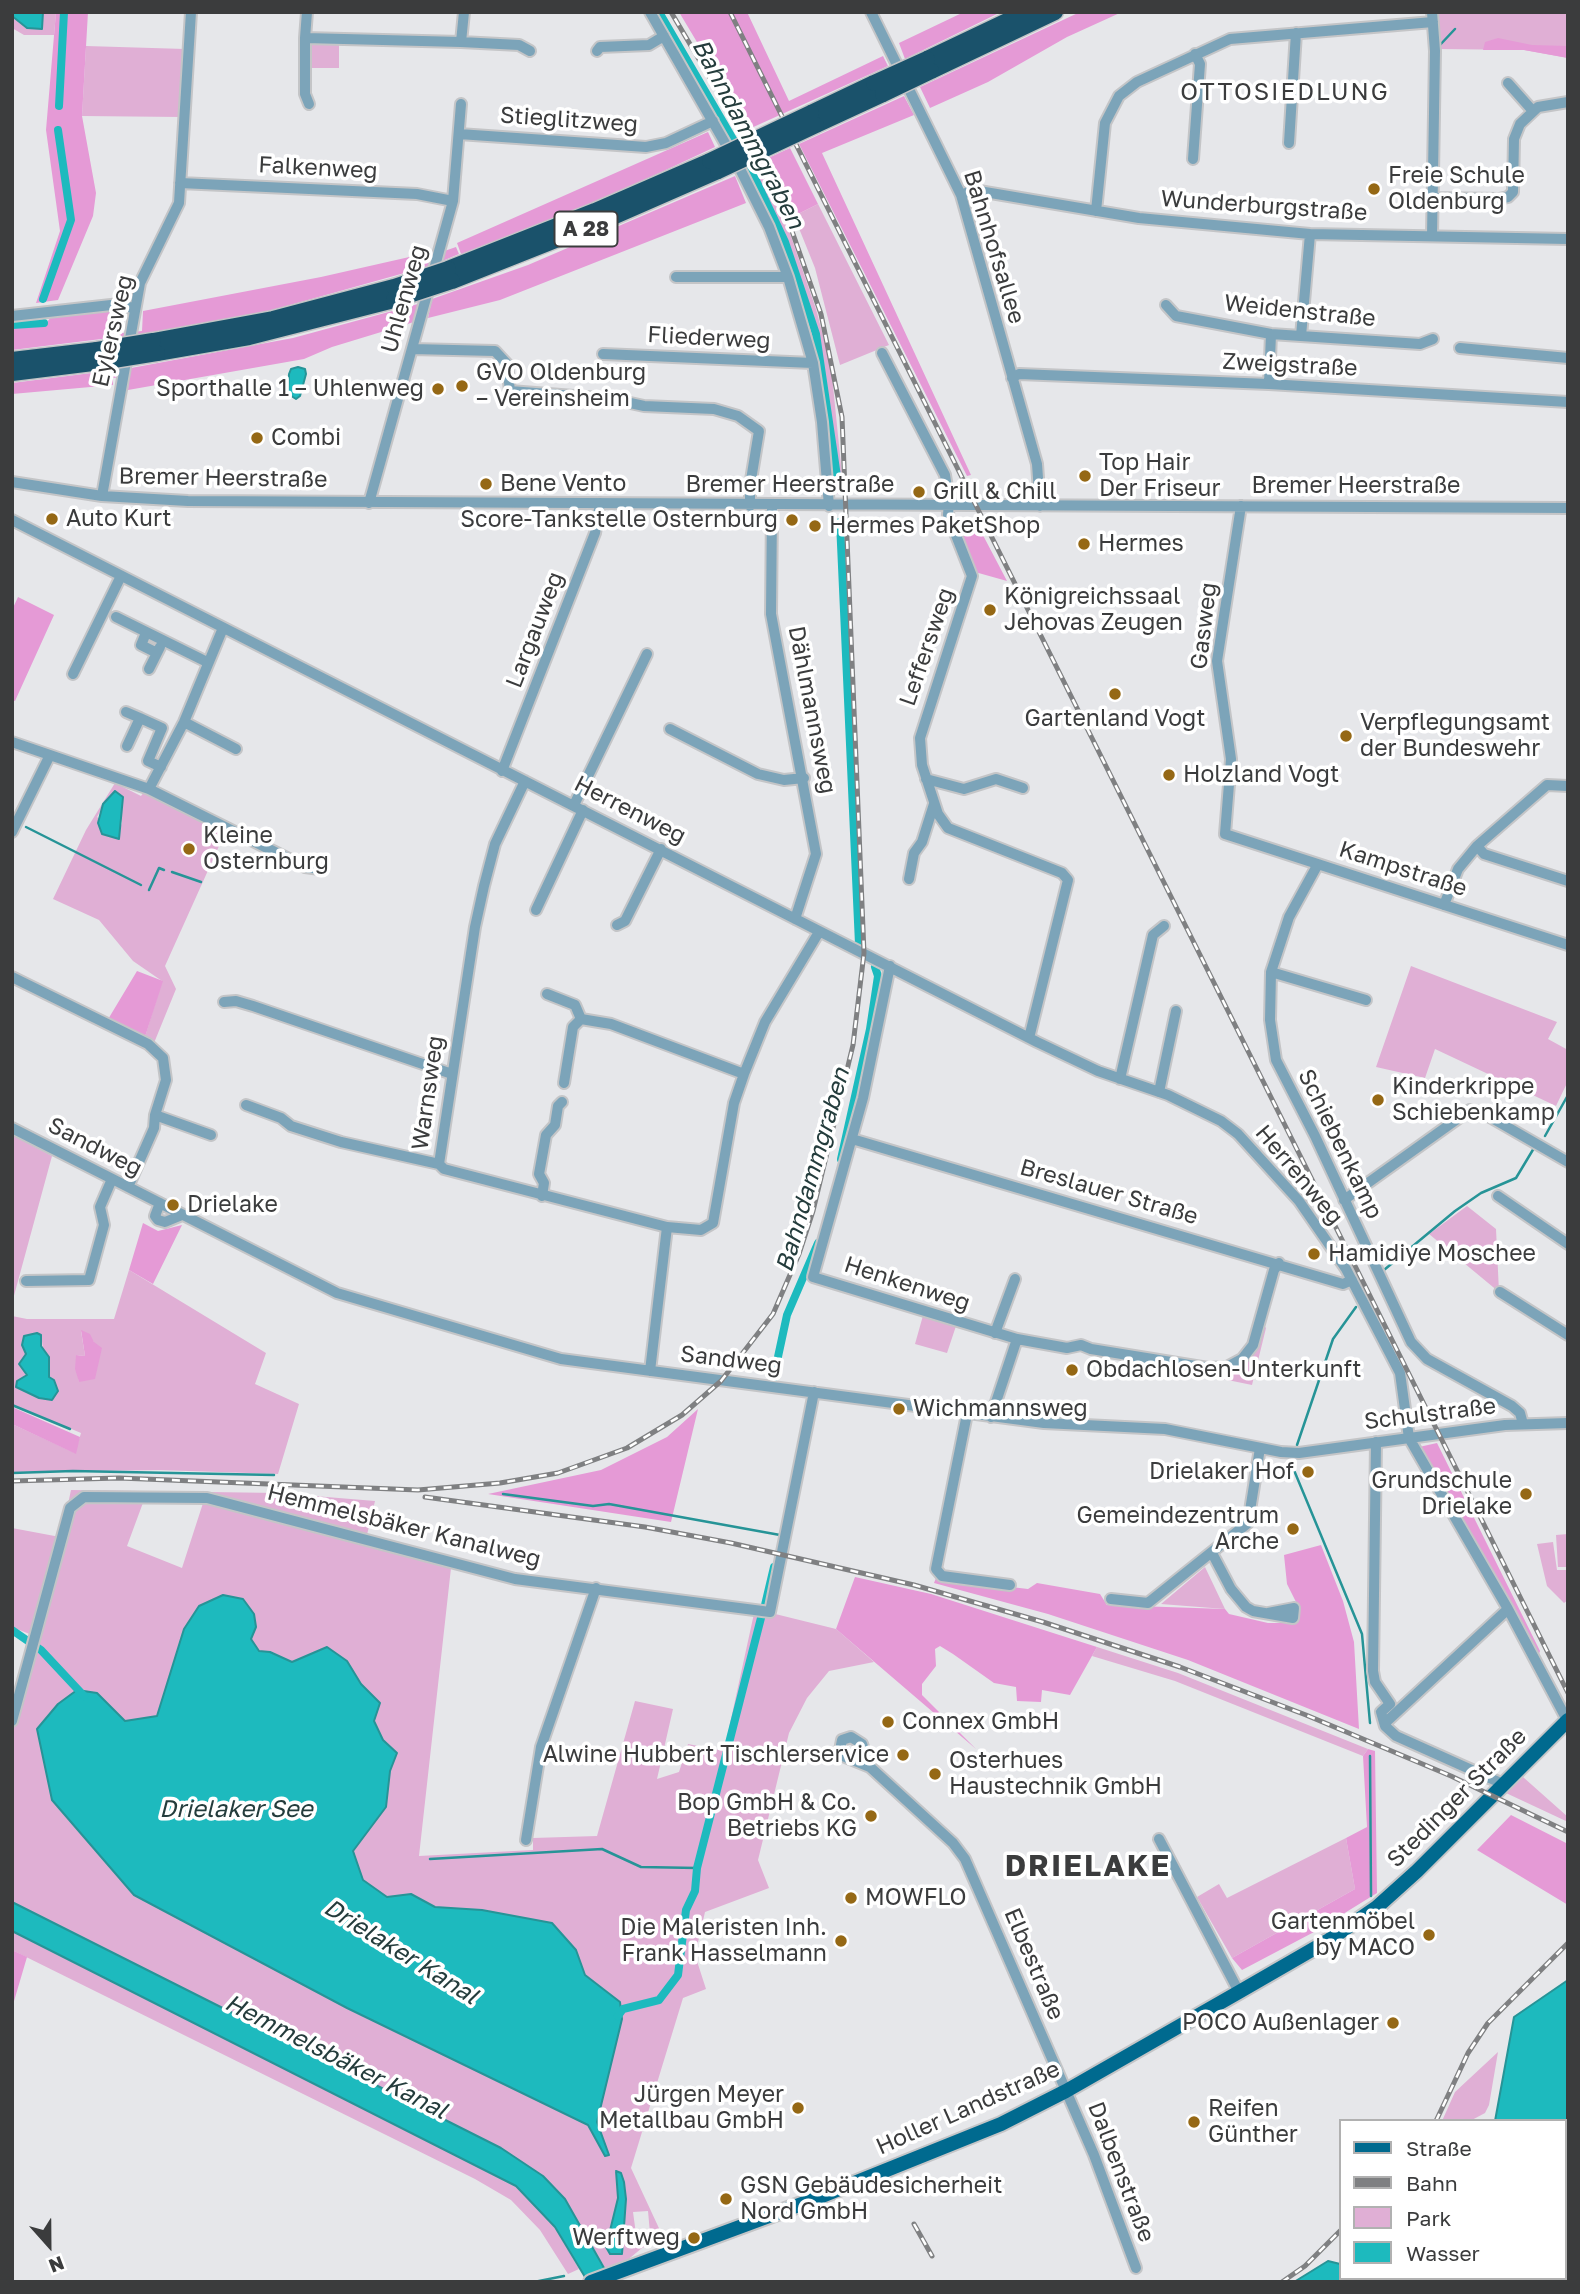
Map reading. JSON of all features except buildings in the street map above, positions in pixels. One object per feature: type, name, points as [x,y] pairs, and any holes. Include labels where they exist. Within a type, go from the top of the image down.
[{"type":"highway","name":"A 28","points":[[929,65],[1026,12]]},
{"type":"highway","name":"A 28","points":[[12,373],[155,347],[249,337],[450,275],[606,220],[929,65],[1055,12]]},
{"type":"highway","name":"A 28","points":[[12,360],[99,356]]},
{"type":"main road","name":"Stedinger Straße","points":[[1377,1907],[1568,1720]]},
{"type":"main road","name":"Holler Landstraße","points":[[591,2282],[612,2275],[629,2276],[954,2144],[1066,2091],[1329,1940],[1377,1907]]},
{"type":"street","name":"Eylersweg","points":[[102,496],[140,284],[174,218],[180,183],[191,12]]},
{"type":"street","points":[[307,12],[305,94],[309,104]]},
{"type":"street","points":[[460,42],[464,12]]},
{"type":"street","points":[[650,12],[762,211],[788,277],[813,363],[822,422],[829,506]]},
{"type":"street","name":"Bahnhofsallee","points":[[871,12],[961,195],[1037,464],[1040,506]]},
{"type":"street","points":[[1096,211],[1102,133],[1111,106],[1137,82],[1230,39],[1432,17],[1432,236]]},
{"type":"street","points":[[1289,143],[1296,33]]},
{"type":"street","points":[[597,51],[600,47],[640,47],[664,36]]},
{"type":"street","points":[[305,38],[519,45],[530,51]]},
{"type":"street","points":[[1194,159],[1200,64],[1195,54]]},
{"type":"street","points":[[1508,83],[1532,110]]},
{"type":"street","points":[[1431,198],[1508,197],[1513,192],[1515,133],[1532,110],[1552,102],[1568,102]]},
{"type":"street","name":"Uhlenweg","points":[[369,503],[453,201],[461,104]]},
{"type":"street","name":"Stieglitzweg","points":[[459,134],[646,146],[666,143],[713,121]]},
{"type":"street","name":"Falkenweg","points":[[180,183],[417,194],[453,201]]},
{"type":"street","name":"Wunderburgstraße","points":[[961,195],[973,190],[1096,211],[1310,234],[1568,239]]},
{"type":"street","points":[[1301,336],[1310,234]]},
{"type":"street","points":[[676,276],[788,277]]},
{"type":"street","points":[[12,316],[120,304],[135,309]]},
{"type":"street","name":"Weidenstraße","points":[[1166,305],[1176,316],[1270,334],[1420,344],[1433,339]]},
{"type":"street","points":[[1269,384],[1270,334]]},
{"type":"street","points":[[1460,348],[1568,358]]},
{"type":"street","points":[[412,349],[495,351],[507,364],[510,391],[612,398],[644,406],[714,409],[738,416],[759,431],[750,486],[750,506]]},
{"type":"street","name":"Leffersweg","points":[[881,353],[940,465],[947,486],[948,515],[972,580],[922,728],[920,751],[934,804],[941,822],[948,828],[1062,873],[1068,880],[1029,1038]]},
{"type":"street","name":"Fliederweg","points":[[603,354],[813,363]]},
{"type":"street","name":"Zweigstraße","points":[[1012,378],[1019,374],[1269,384],[1568,402]]},
{"type":"street","name":"Bremer Heerstraße","points":[[12,482],[102,496],[178,501],[750,506],[1568,508]]},
{"type":"street","name":"Largauweg","points":[[502,771],[595,533],[600,503]]},
{"type":"street","name":"Dählmannsweg","points":[[772,506],[771,614],[804,778],[816,854],[795,919]]},
{"type":"street","name":"Gasweg","points":[[1225,834],[1231,759],[1217,661],[1241,506]]},
{"type":"street","name":"Herrenweg","points":[[12,520],[1029,1038],[1120,1079],[1160,1092],[1221,1121],[1255,1150],[1299,1201],[1352,1280],[1399,1373],[1409,1438]]},
{"type":"street","points":[[73,674],[121,576]]},
{"type":"street","points":[[116,617],[207,662]]},
{"type":"street","points":[[149,789],[184,722],[223,628]]},
{"type":"street","points":[[146,633],[141,645],[157,653]]},
{"type":"street","points":[[149,669],[162,642]]},
{"type":"street","points":[[536,910],[647,654]]},
{"type":"street","points":[[126,712],[162,728],[148,761],[161,767]]},
{"type":"street","points":[[127,746],[140,718]]},
{"type":"street","points":[[184,722],[236,749]]},
{"type":"street","points":[[670,729],[758,774],[784,780],[804,778]]},
{"type":"street","points":[[12,742],[149,789],[305,867],[320,869]]},
{"type":"street","points":[[15,827],[50,755]]},
{"type":"street","points":[[926,779],[964,789],[996,779],[1023,788]]},
{"type":"street","name":"Warnsweg","points":[[525,781],[495,845],[484,886],[439,1164],[444,1170],[667,1227],[701,1230],[713,1223],[734,1104],[744,1074],[765,1022],[819,932]]},
{"type":"street","points":[[1444,905],[1458,869],[1477,846],[1547,785],[1568,786]]},
{"type":"street","points":[[909,880],[914,853],[922,842],[934,804]]},
{"type":"street","name":"Kampstraße","points":[[1225,834],[1568,945]]},
{"type":"street","points":[[1477,846],[1484,854],[1568,881]]},
{"type":"street","points":[[617,925],[625,920],[661,849]]},
{"type":"street","name":"Schiebenkamp","points":[[1318,864],[1289,917],[1271,972],[1270,1020],[1276,1060],[1410,1342],[1427,1359],[1512,1406],[1520,1413],[1523,1424]]},
{"type":"street","points":[[1120,1079],[1153,935],[1164,926]]},
{"type":"street","points":[[852,1139],[890,966]]},
{"type":"street","points":[[1271,972],[1366,1000]]},
{"type":"street","points":[[12,977],[153,1048],[163,1058],[167,1069],[154,1128],[128,1186]]},
{"type":"street","points":[[547,995],[575,1005],[581,1019]]},
{"type":"street","points":[[224,1002],[253,1006],[452,1073]]},
{"type":"street","points":[[1160,1092],[1176,1011]]},
{"type":"street","points":[[581,1019],[611,1024],[744,1074]]},
{"type":"street","points":[[564,1083],[573,1027],[581,1019]]},
{"type":"street","points":[[542,1196],[544,1183],[539,1174],[546,1135],[555,1125],[558,1107],[562,1102]]},
{"type":"street","points":[[246,1105],[281,1118],[291,1126],[341,1142],[439,1164]]},
{"type":"street","points":[[1344,1200],[1470,1110],[1483,1113],[1568,1162]]},
{"type":"street","points":[[155,1115],[212,1135]]},
{"type":"street","name":"Sandweg","points":[[12,1129],[160,1203],[155,1216],[158,1220],[165,1222],[182,1215],[299,1276],[355,1300],[528,1352],[991,1417],[1080,1427],[1165,1429],[1299,1453]]},
{"type":"street","name":"Henkenweg","points":[[852,1139],[813,1277],[995,1334],[1067,1348],[1081,1345],[1091,1349],[1208,1368],[1227,1367],[1242,1359],[1253,1345],[1274,1270],[1279,1263]]},
{"type":"street","name":"Breslauer Straße","points":[[852,1139],[1343,1284],[1352,1280]]},
{"type":"street","points":[[26,1281],[89,1280],[104,1225],[100,1207],[112,1179]]},
{"type":"street","points":[[1498,1196],[1568,1244]]},
{"type":"street","points":[[650,1371],[667,1227]]},
{"type":"street","points":[[995,1334],[1015,1279]]},
{"type":"street","points":[[1500,1292],[1568,1335]]},
{"type":"street","points":[[991,1417],[1017,1339]]},
{"type":"street","name":"Hemmelsbäker Kanalweg","points":[[12,1721],[71,1508],[84,1497],[215,1500],[515,1579],[770,1612],[814,1392]]},
{"type":"street","points":[[967,1413],[936,1569],[942,1576],[1010,1585]]},
{"type":"street","name":"Schulstraße","points":[[1299,1453],[1523,1424],[1568,1423]]},
{"type":"street","points":[[1409,1438],[1508,1609],[1568,1720]]},
{"type":"street","points":[[1376,1442],[1373,1671],[1375,1682],[1394,1707]]},
{"type":"street","points":[[1111,1599],[1148,1603],[1248,1523],[1260,1448]]},
{"type":"street","points":[[1212,1553],[1239,1600],[1253,1611],[1268,1613]]},
{"type":"street","points":[[526,1840],[541,1747],[596,1588]]},
{"type":"street","points":[[1503,1784],[1392,1734],[1385,1723],[1394,1707],[1508,1609]]},
{"type":"street","name":"Elbestraße","points":[[870,1767],[953,1843],[965,1858],[1066,2091]]},
{"type":"street","points":[[1159,1839],[1239,1992]]},
{"type":"street","name":"Dalbenstraße","points":[[1066,2091],[1094,2155],[1136,2268]]},
{"type":"green space","points":[[43,12],[56,12],[54,35],[24,35],[12,28],[12,16],[27,28],[42,28]]},
{"type":"green space","points":[[1436,12],[1568,12],[1568,58],[1524,50],[1438,49]]},
{"type":"green space","points":[[311,42],[339,43],[339,68],[310,68]]},
{"type":"green space","points":[[86,46],[185,49],[181,117],[82,116]]},
{"type":"green space","points":[[756,164],[785,219],[816,309],[831,366],[844,495],[835,493],[817,363],[804,312],[790,269],[745,169]]},
{"type":"green space","points":[[818,204],[889,345],[840,365],[815,268],[794,216]]},
{"type":"green space","points":[[115,783],[141,796],[149,785],[228,826],[165,966],[176,989],[154,1043],[144,1040],[162,981],[133,961],[99,920],[53,899],[86,830]],"holes":[[[110,795],[123,797],[120,808],[122,823],[118,833],[97,817]]]},
{"type":"green space","points":[[1411,966],[1557,1022],[1548,1039],[1568,1050],[1568,1081],[1556,1106],[1435,1049],[1425,1078],[1376,1067]]},
{"type":"green space","points":[[12,1135],[52,1156],[12,1303]]},
{"type":"green space","points":[[1467,1206],[1496,1229],[1499,1292],[1429,1234]]},
{"type":"green space","points":[[129,1270],[266,1353],[255,1384],[299,1404],[278,1474],[159,1470],[12,1472],[12,1424],[75,1453],[81,1433],[12,1404],[12,1316],[27,1319],[114,1319]],"holes":[[[81,1331],[94,1342],[79,1382],[76,1355],[85,1356]],[[37,1333],[42,1341],[43,1352],[49,1357],[49,1377],[17,1382],[27,1374],[19,1364],[26,1354],[24,1336]]]},
{"type":"green space","points":[[924,1312],[957,1323],[947,1353],[915,1344]]},
{"type":"green space","points":[[1260,1320],[1266,1328],[1252,1385],[1213,1377],[1214,1369],[1239,1362]]},
{"type":"green space","points":[[71,1490],[278,1493],[375,1501],[366,1539],[215,1495],[85,1494],[68,1504]]},
{"type":"green space","points":[[144,1500],[127,1546],[182,1568],[204,1500],[451,1568],[419,1856],[533,1850],[533,1838],[597,1836],[635,1701],[673,1709],[657,1779],[679,1772],[688,1744],[724,1751],[755,1609],[836,1629],[874,1662],[829,1671],[807,1698],[789,1733],[758,1860],[769,1888],[705,1912],[695,1955],[706,1989],[683,1998],[631,2168],[664,2239],[642,2248],[625,2262],[605,2268],[565,2199],[543,2176],[12,1902],[12,1724],[71,1513],[84,1501]],"holes":[[[256,1627],[251,1639],[259,1651],[270,1652],[292,1662],[327,1647],[347,1661],[361,1684],[380,1703],[374,1721],[383,1740],[397,1753],[390,1771],[386,1807],[352,1851],[363,1880],[387,1897],[411,1894],[435,1907],[482,1910],[576,1950],[585,1975],[607,1991],[623,2009],[597,2122],[609,2155],[605,2156],[588,2125],[347,2008],[134,1895],[97,1693],[125,1721],[157,1716],[184,1629]],[[624,2182],[626,2199],[622,2254],[606,2247],[618,2198],[617,2190]],[[648,2211],[650,2233],[636,2234],[633,2212]]]},
{"type":"green space","points":[[12,1528],[60,1537],[32,1635],[12,1627]]},
{"type":"green space","points":[[1568,1534],[1568,1567],[1558,1567],[1556,1535]]},
{"type":"green space","points":[[1553,1542],[1557,1570],[1568,1570],[1568,1600],[1564,1603],[1547,1586],[1537,1544]]},
{"type":"green space","points":[[1205,1567],[1225,1609],[1161,1604]]},
{"type":"green space","points":[[1097,1647],[1178,1673],[1368,1749],[1363,1756],[1175,1681],[1092,1656]]},
{"type":"green space","points":[[1523,1777],[1568,1817],[1568,1822],[1506,1793]]},
{"type":"green space","points":[[1346,1838],[1355,1889],[1232,1958],[1197,1897],[1219,1884],[1227,1898]]},
{"type":"green space","points":[[12,1931],[516,2186],[555,2227],[579,2269],[568,2274],[540,2230],[511,2200],[475,2179],[12,1950]]},
{"type":"green space","points":[[1498,2052],[1489,2105],[1485,2113],[1474,2119],[1443,2119],[1455,2092]]},
{"type":"shaded area","points":[[56,12],[88,12],[82,116],[96,193],[93,216],[58,300],[36,303],[60,231],[46,130]]},
{"type":"shaded area","points":[[679,12],[747,12],[789,101],[883,56],[888,66],[749,129]]},
{"type":"shaded area","points":[[964,12],[1001,12],[905,59],[899,43]]},
{"type":"shaded area","points":[[1080,12],[1122,12],[1067,37],[988,82],[930,108],[920,87]]},
{"type":"shaded area","points":[[1498,38],[1532,45],[1568,46],[1568,58],[1524,50],[1483,50],[1485,42]]},
{"type":"shaded area","points":[[904,96],[914,115],[822,153],[971,475],[967,476],[799,144]]},
{"type":"shaded area","points":[[708,132],[715,147],[574,213],[461,254],[457,243]]},
{"type":"shaded area","points":[[790,148],[818,204],[794,216],[766,159]]},
{"type":"shaded area","points":[[735,176],[746,203],[500,300],[428,318],[432,299],[528,265]]},
{"type":"shaded area","points":[[456,247],[459,254],[433,265],[258,314],[142,334],[12,350],[12,328],[45,325],[50,318],[107,311],[119,313],[124,323],[123,333],[142,331],[143,311],[321,277],[427,253],[430,256]]},
{"type":"shaded area","points":[[418,304],[414,322],[332,347],[304,359],[128,390],[129,376],[113,378],[113,385],[12,394],[12,383],[131,368],[293,338]]},
{"type":"shaded area","points":[[954,518],[975,520],[1007,581],[975,572]]},
{"type":"shaded area","points":[[18,597],[54,615],[15,701],[12,700],[12,610]]},
{"type":"shaded area","points":[[137,971],[163,981],[144,1040],[107,1021]]},
{"type":"shaded area","points":[[143,1223],[158,1231],[182,1225],[153,1284],[129,1270]]},
{"type":"shaded area","points":[[81,1330],[90,1334],[94,1342],[102,1348],[95,1379],[79,1382],[75,1369],[76,1355],[85,1356]]},
{"type":"shaded area","points":[[12,1407],[80,1437],[76,1454],[12,1424]]},
{"type":"shaded area","points":[[698,1409],[671,1522],[488,1494],[601,1470],[667,1437]]},
{"type":"shaded area","points":[[1437,1443],[1540,1651],[1538,1657],[1419,1447]]},
{"type":"shaded area","points":[[1321,1545],[1343,1601],[1354,1642],[1359,1729],[1188,1660],[1048,1614],[934,1583],[936,1578],[1028,1589],[1037,1583],[1100,1594],[1107,1605],[1225,1609],[1229,1614],[1268,1623],[1296,1623],[1296,1602],[1287,1584],[1284,1555]]},
{"type":"shaded area","points":[[855,1577],[931,1594],[1097,1647],[1070,1695],[1042,1690],[1041,1702],[1017,1701],[1016,1687],[994,1683],[940,1646],[935,1649],[936,1666],[922,1684],[922,1695],[976,1749],[836,1629]]},
{"type":"shaded area","points":[[1368,1749],[1375,1751],[1377,1893],[1314,1932],[1242,1970],[1232,1958],[1355,1889],[1346,1838],[1367,1827],[1363,1756]]},
{"type":"shaded area","points":[[1511,1815],[1568,1844],[1568,1905],[1477,1850]]},
{"type":"shaded area","points":[[12,1950],[27,1957],[12,2008]]},
{"type":"water","points":[[12,12],[43,12],[42,29],[27,28],[12,16]]},
{"type":"water","points":[[291,369],[305,369],[306,374],[300,396],[296,399],[288,394],[289,374]]},
{"type":"water","points":[[115,791],[123,797],[119,839],[102,834],[98,823],[103,804]]},
{"type":"water","points":[[37,1333],[41,1335],[41,1346],[49,1357],[49,1377],[54,1380],[58,1391],[52,1400],[39,1398],[16,1387],[17,1381],[27,1375],[19,1364],[26,1354],[22,1345],[24,1336]]},
{"type":"water","name":"Drielaker See","points":[[223,1595],[243,1599],[254,1614],[256,1627],[251,1639],[259,1651],[270,1652],[292,1662],[327,1647],[347,1661],[361,1684],[380,1703],[374,1721],[383,1740],[397,1753],[390,1771],[386,1807],[353,1851],[363,1880],[387,1897],[411,1894],[435,1907],[482,1910],[552,1923],[576,1950],[585,1975],[620,2002],[622,2019],[597,2122],[609,2155],[605,2156],[588,2125],[347,2008],[134,1895],[52,1800],[37,1729],[58,1704],[77,1690],[97,1693],[125,1721],[157,1716],[184,1629],[199,1606]]},
{"type":"water","points":[[12,1902],[501,2148],[543,2176],[565,2199],[612,2282],[588,2282],[555,2227],[516,2186],[12,1931]]},
{"type":"water","points":[[1568,1980],[1566,2223],[1566,2119],[1495,2119],[1514,2017]]},
{"type":"water","points":[[616,2171],[621,2173],[626,2199],[622,2254],[610,2254],[606,2247],[618,2198]]},
{"type":"water","points":[[1328,2261],[1338,2264],[1338,2280],[1480,2280],[1476,2282],[1294,2282]]},
{"type":"waterway","points":[[59,106],[64,12]]},
{"type":"waterway","name":"Bahndammgraben","points":[[659,12],[751,170],[785,242],[816,334],[838,483]]},
{"type":"waterway","points":[[1439,46],[1455,29]]},
{"type":"waterway","points":[[43,299],[71,220],[58,130]]},
{"type":"waterway","points":[[12,325],[44,323]]},
{"type":"waterway","name":"Bahndammgraben","points":[[840,522],[859,944]]},
{"type":"waterway","points":[[26,827],[141,885]]},
{"type":"waterway","points":[[149,890],[159,868],[164,870]]},
{"type":"waterway","points":[[172,872],[201,882]]},
{"type":"waterway","name":"Bahndammgraben","points":[[841,1159],[870,1029],[878,976],[875,967]]},
{"type":"waterway","points":[[1545,1136],[1568,1095]]},
{"type":"waterway","points":[[1384,1270],[1455,1211],[1481,1193],[1516,1178],[1534,1148]]},
{"type":"waterway","name":"Bahndammgraben","points":[[773,1380],[787,1315],[818,1243]]},
{"type":"waterway","points":[[1297,1445],[1333,1339],[1356,1307]]},
{"type":"waterway","points":[[12,1405],[70,1429]]},
{"type":"waterway","points":[[1291,1463],[1362,1634],[1370,1723]]},
{"type":"waterway","points":[[12,1473],[73,1471],[274,1475]]},
{"type":"waterway","points":[[503,1494],[593,1506],[609,1504],[780,1535]]},
{"type":"waterway","name":"Bahndammgraben","points":[[765,1605],[774,1567]]},
{"type":"waterway","name":"Bahndammgraben","points":[[618,2016],[623,2009],[659,2000],[678,1975],[686,1910],[695,1891],[697,1868],[762,1614]]},
{"type":"waterway","name":"Drielaker Kanal","points":[[12,1630],[41,1650],[84,1696]]},
{"type":"waterway","points":[[1370,1756],[1371,1896]]},
{"type":"waterway","points":[[430,1859],[602,1849],[641,1867],[697,1868]]},
{"type":"waterway","points":[[534,2282],[564,2276]]},
{"type":"railway","points":[[12,1481],[119,1478],[418,1490],[500,1483],[558,1473],[627,1448],[682,1415],[721,1381],[773,1314],[799,1254],[813,1211],[853,1045],[864,953],[842,417],[821,314],[786,214],[742,132],[671,12]]},
{"type":"railway","points":[[730,12],[1568,1693]]},
{"type":"railway","points":[[425,1497],[645,1527],[731,1543],[914,1585],[1043,1622],[1180,1667],[1306,1715],[1451,1776],[1568,1832]]},
{"type":"railway","points":[[1437,2119],[1468,2053],[1488,2023],[1568,1943]]},
{"type":"railway","points":[[914,2224],[932,2256]]},
{"type":"railway","points":[[1282,2282],[1305,2266],[1338,2233]]},
{"type":"place","name":"Freie Schule Oldenburg","points":[[1374,189]]},
{"type":"place","name":"GVO Oldenburg – Vereinsheim","points":[[462,386]]},
{"type":"place","name":"Sporthalle 1 – Uhlenweg","points":[[438,389]]},
{"type":"place","name":"Combi","points":[[257,438]]},
{"type":"place","name":"Top Hair Der Friseur","points":[[1085,476]]},
{"type":"place","name":"Bene Vento","points":[[486,484]]},
{"type":"place","name":"Grill & Chill","points":[[919,492]]},
{"type":"place","name":"Auto Kurt","points":[[52,519]]},
{"type":"place","name":"Score-Tankstelle Osternburg","points":[[792,520]]},
{"type":"place","name":"Hermes PaketShop","points":[[815,526]]},
{"type":"place","name":"Hermes","points":[[1084,544]]},
{"type":"place","name":"Königreichssaal Jehovas Zeugen","points":[[990,610]]},
{"type":"place","name":"Gartenland Vogt","points":[[1115,694]]},
{"type":"place","name":"Verpflegungsamt der Bundeswehr","points":[[1346,736]]},
{"type":"place","name":"Holzland Vogt","points":[[1169,775]]},
{"type":"place","name":"Kleine Osternburg","points":[[189,849]]},
{"type":"place","name":"Kinderkrippe Schiebenkamp","points":[[1378,1100]]},
{"type":"place","name":"Drielake","points":[[173,1205]]},
{"type":"place","name":"Hamidiye Moschee","points":[[1314,1254]]},
{"type":"place","name":"Obdachlosen-Unterkunft","points":[[1072,1370]]},
{"type":"place","name":"Wichmannsweg","points":[[899,1409]]},
{"type":"place","name":"Drielaker Hof","points":[[1308,1472]]},
{"type":"place","name":"Grundschule Drielake","points":[[1526,1494]]},
{"type":"place","name":"Gemeindezentrum Arche","points":[[1293,1529]]},
{"type":"place","name":"Connex GmbH","points":[[888,1722]]},
{"type":"place","name":"Alwine Hubbert Tischlerservice","points":[[903,1755]]},
{"type":"place","name":"Osterhues Haustechnik GmbH","points":[[935,1774]]},
{"type":"place","name":"Bop GmbH & Co. Betriebs KG","points":[[871,1816]]},
{"type":"place","name":"MOWFLO","points":[[851,1898]]},
{"type":"place","name":"Gartenmöbel by MACO","points":[[1429,1935]]},
{"type":"place","name":"Die Maleristen Inh. Frank Hasselmann","points":[[841,1941]]},
{"type":"place","name":"POCO Außenlager","points":[[1393,2023]]},
{"type":"place","name":"Jürgen Meyer Metallbau GmbH","points":[[798,2108]]},
{"type":"place","name":"Reifen Günther","points":[[1194,2122]]},
{"type":"place","name":"GSN Gebäudesicherheit Nord GmbH","points":[[726,2199]]},
{"type":"place","name":"Werftweg","points":[[694,2238]]},
{"type":"district","name":"OTTOSIEDLUNG","points":[[1285,92]]},
{"type":"district","name":"DRIELAKE","points":[[1088,1866]]},
{"type":"water label","name":"Hemmelsbäker Kanal","points":[[336,2057]]}]
